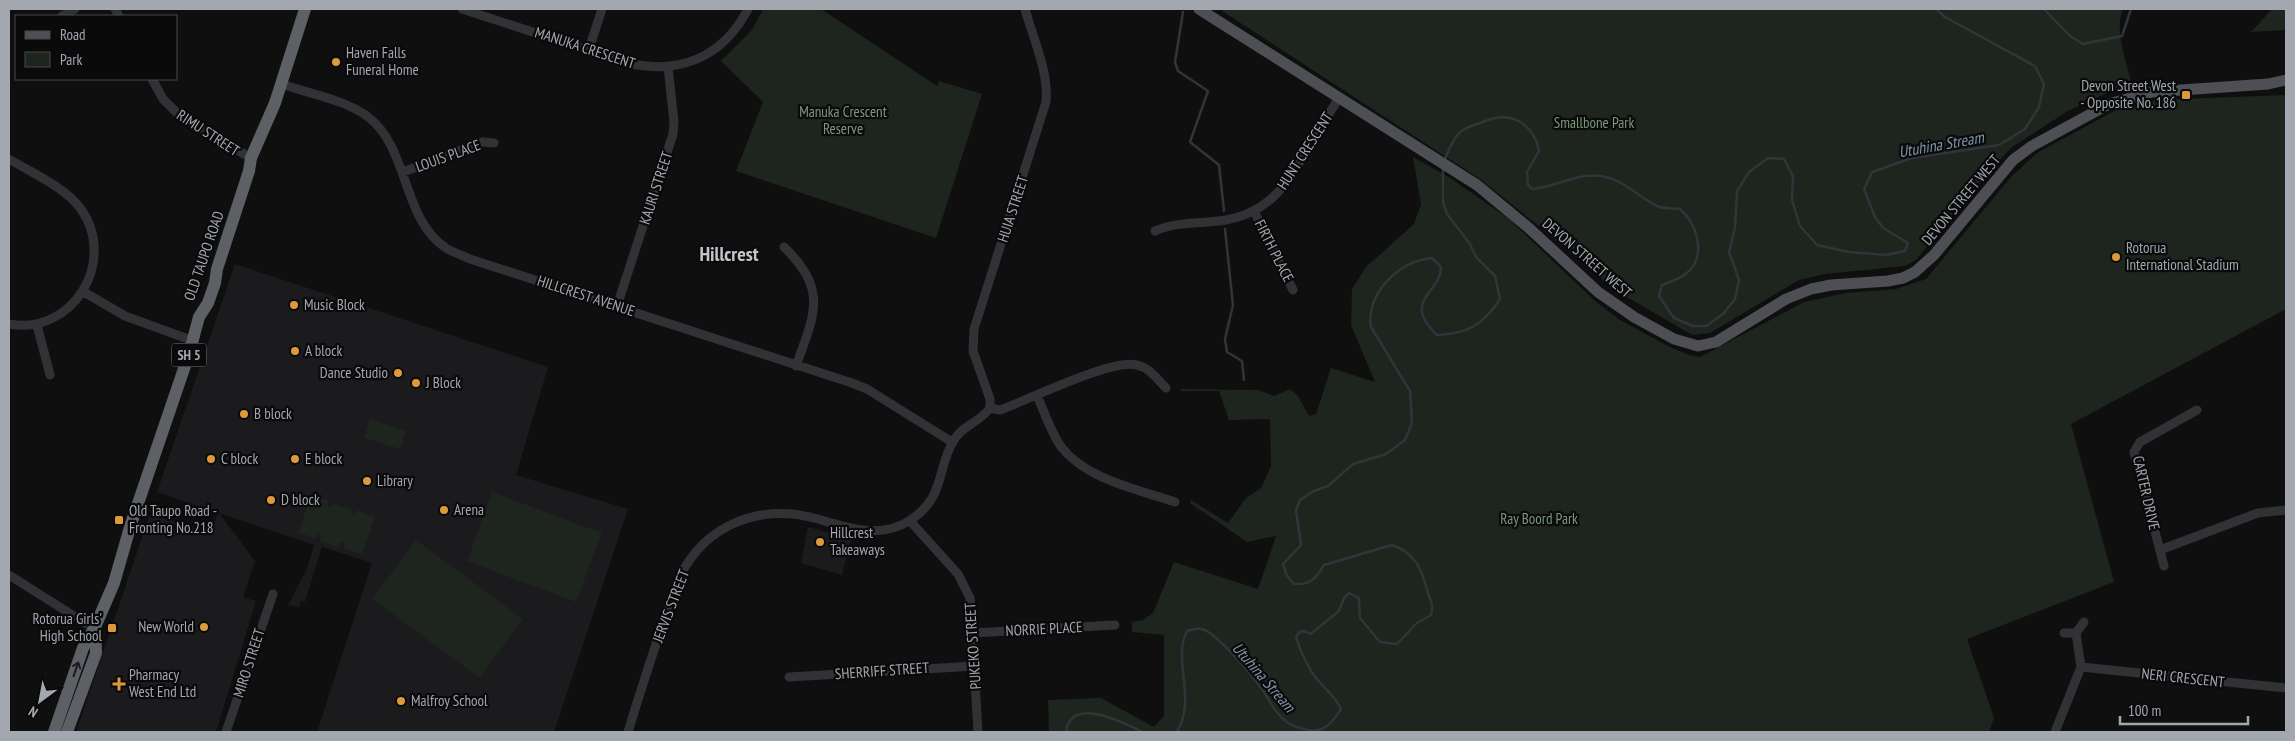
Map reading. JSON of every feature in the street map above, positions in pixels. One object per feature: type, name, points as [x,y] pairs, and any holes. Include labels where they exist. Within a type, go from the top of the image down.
[{"type":"highway","name":"OLD TAUPO ROAD","points":[[54,732],[83,648],[95,627],[114,583],[128,532],[189,354],[191,340],[199,317],[208,303],[213,289],[217,269],[249,171],[251,158],[282,84],[305,9]]},
{"type":"highway","name":"OLD TAUPO ROAD","points":[[67,732],[96,653],[95,627]]},
{"type":"main road","name":"DEVON STREET WEST","points":[[1199,9],[1460,174],[1512,212],[1611,302],[1634,318],[1674,339],[1698,346],[1716,342],[1800,292],[1831,284],[1888,281],[1903,278],[1915,272],[1934,255],[2013,160],[2032,146],[2109,104],[2152,92],[2268,84],[2286,80]]},
{"type":"street","points":[[64,15],[76,9]]},
{"type":"street","name":"MANUKA CRESCENT","points":[[462,9],[628,63],[642,66],[668,67],[694,60],[718,47],[736,28],[748,9]]},
{"type":"street","points":[[588,49],[602,9]]},
{"type":"street","name":"HUIA STREET","points":[[990,408],[990,400],[973,351],[974,328],[1044,114],[1047,97],[1045,78],[1025,9]]},
{"type":"street","name":"KAURI STREET","points":[[617,306],[670,145],[674,122],[668,67]]},
{"type":"street","name":"RIMU STREET","points":[[153,80],[163,99],[181,117],[251,158]]},
{"type":"street","name":"HILLCREST AVENUE","points":[[282,84],[346,105],[368,117],[385,136],[403,172],[418,214],[435,238],[446,247],[470,258],[867,389],[952,442]]},
{"type":"street","name":"HUNT CRESCENT","points":[[1155,231],[1171,224],[1226,220],[1254,212],[1278,194],[1339,98]]},
{"type":"street","name":"LOUIS PLACE","points":[[403,172],[482,142],[494,143]]},
{"type":"street","points":[[9,159],[72,200],[86,218],[93,239],[94,251],[92,271],[84,292],[66,310],[48,321],[37,324],[9,324]]},
{"type":"street","name":"FIRTH PLACE","points":[[1254,212],[1294,290]]},
{"type":"street","points":[[784,246],[803,266],[813,291],[812,316],[796,366]]},
{"type":"street","points":[[84,292],[125,316],[191,340]]},
{"type":"street","points":[[37,324],[50,375]]},
{"type":"street","points":[[990,408],[1000,410],[1101,369],[1127,363],[1146,368],[1166,388]]},
{"type":"street","points":[[1037,396],[1054,436],[1073,460],[1100,476],[1175,502]]},
{"type":"street","name":"JERVIS STREET","points":[[628,732],[678,579],[696,551],[709,539],[737,522],[769,513],[798,514],[857,531],[880,531],[900,526],[910,521],[922,510],[935,493],[952,442],[964,428],[981,418],[990,408]]},
{"type":"street","name":"CARTER DRIVE","points":[[2164,566],[2134,452],[2140,442],[2197,410]]},
{"type":"street","name":"CARTER DRIVE","points":[[2160,550],[2258,513],[2286,510]]},
{"type":"street","name":"PUKEKO STREET","points":[[910,521],[958,574],[966,587],[971,604],[978,732]]},
{"type":"street","points":[[9,575],[85,623],[95,627]]},
{"type":"street","name":"MIRO STREET","points":[[226,732],[272,594]]},
{"type":"street","points":[[2054,732],[2081,668],[2076,633],[2084,622]]},
{"type":"street","name":"NORRIE PLACE","points":[[973,633],[1115,625]]},
{"type":"street","points":[[2064,633],[2076,633]]},
{"type":"street","name":"SHERRIFF STREET","points":[[789,677],[974,666]]},
{"type":"street","name":"NERI CRESCENT","points":[[2081,668],[2286,688]]},
{"type":"shaded area","points":[[235,264],[548,367],[516,475],[628,509],[554,732],[317,732],[372,563],[322,547],[305,602],[301,601],[299,607],[288,605],[307,569],[314,545],[219,513],[255,561],[243,597],[256,601],[216,732],[76,732],[150,514],[211,533],[218,513],[157,492]]},
{"type":"shaded area","points":[[808,527],[851,539],[842,575],[801,563]]},
{"type":"green space","name":"Manuka Crescent Reserve","points":[[763,9],[821,9],[937,86],[939,81],[982,94],[936,238],[736,171],[763,102],[721,61],[752,30]]},
{"type":"green space","name":"Smallbone Park","points":[[1219,9],[2123,9],[2120,36],[2131,82],[2068,111],[2011,148],[1976,186],[1916,260],[1905,266],[1825,274],[1799,280],[1710,333],[1693,335],[1615,290],[1480,179]]},
{"type":"green space","points":[[2272,9],[2286,9],[2286,45],[2285,30],[2251,32]]},
{"type":"green space","name":"Ray Boord Park","points":[[2286,95],[2286,309],[2071,424],[2114,582],[1967,639],[1994,718],[1989,732],[1049,732],[1048,700],[1101,698],[1154,727],[1164,716],[1164,635],[1132,632],[1132,622],[1143,620],[1153,613],[1174,562],[1258,589],[1276,536],[1247,542],[1190,503],[1191,500],[1228,523],[1246,498],[1261,488],[1271,466],[1270,419],[1229,420],[1219,391],[1181,391],[1181,389],[1259,390],[1274,396],[1290,389],[1298,396],[1309,416],[1316,414],[1331,368],[1375,382],[1351,325],[1352,289],[1366,267],[1414,224],[1421,204],[1413,157],[1450,178],[1508,218],[1595,301],[1620,320],[1668,346],[1689,355],[1700,357],[1804,302],[1845,293],[1896,289],[1926,279],[2011,177],[2037,153],[2116,110],[2155,100]]},
{"type":"green space","points":[[370,419],[406,431],[400,449],[364,438]]},
{"type":"green space","points":[[492,492],[602,533],[576,602],[467,561]]},
{"type":"green space","points":[[311,495],[329,501],[328,506],[332,507],[333,503],[352,510],[351,513],[355,515],[357,510],[375,517],[362,554],[343,548],[345,543],[341,542],[338,547],[320,541],[321,535],[318,534],[316,539],[298,532]]},
{"type":"green space","points":[[416,540],[523,619],[480,678],[372,599]]},
{"type":"waterway","name":"Utuhina Stream","points":[[1444,161],[1454,139],[1461,131],[1491,119],[1508,118],[1516,120],[1529,129],[1537,143],[1539,151],[1527,172],[1528,185],[1532,189],[1583,176],[1608,177],[1623,184],[1657,206],[1680,209],[1691,222],[1697,238],[1697,255],[1695,263],[1687,273],[1662,285],[1659,296],[1674,318],[1693,326],[1706,326],[1723,314],[1735,299],[1739,280],[1729,252],[1735,228],[1737,191],[1749,172],[1768,158],[1784,159],[1793,176],[1792,200],[1800,226],[1817,245],[1849,252],[1886,255],[1905,251],[1908,243],[1883,228],[1875,217],[1864,189],[1872,172],[1912,158],[1999,145],[2025,129],[2039,107],[2044,84],[2035,66],[1945,17],[1936,9]]},
{"type":"waterway","name":"Utuhina Stream","points":[[2044,9],[2070,36],[2083,44],[2122,36],[2131,9]]},
{"type":"waterway","points":[[1183,12],[1175,62],[1178,71],[1208,91],[1190,142],[1219,165],[1224,211]]},
{"type":"waterway","name":"Utuhina Stream","points":[[1177,732],[1183,719],[1185,706],[1182,654],[1183,642],[1187,631],[1202,629],[1217,638],[1262,689],[1275,711],[1289,724],[1308,730],[1319,730],[1328,726],[1341,709],[1335,699],[1316,679],[1308,665],[1296,637],[1299,632],[1304,631],[1311,634],[1339,611],[1344,598],[1349,593],[1359,598],[1360,618],[1380,642],[1397,644],[1417,623],[1431,615],[1432,604],[1417,563],[1407,553],[1392,545],[1324,565],[1312,580],[1300,584],[1294,584],[1287,576],[1283,564],[1301,545],[1296,510],[1300,500],[1314,491],[1328,486],[1353,464],[1386,454],[1405,440],[1412,423],[1410,391],[1371,327],[1374,303],[1379,291],[1387,281],[1397,272],[1420,260],[1432,258],[1441,267],[1440,276],[1425,297],[1422,305],[1422,313],[1427,323],[1437,335],[1458,332],[1474,326],[1488,315],[1500,299],[1495,276],[1476,257],[1470,244],[1447,214],[1443,202],[1443,168]]},
{"type":"waterway","points":[[1225,229],[1233,305],[1225,339],[1227,352],[1242,361],[1244,380]]},
{"type":"waterway","name":"Utuhina Stream","points":[[1066,732],[1070,721],[1078,715],[1088,713],[1112,718],[1143,732]]},
{"type":"place","name":"Haven Falls Funeral Home","points":[[336,62]]},
{"type":"place","name":"Devon Street West - Opposite No. 186","points":[[2186,95]]},
{"type":"place","name":"Rotorua International Stadium","points":[[2116,257]]},
{"type":"place","name":"Music Block","points":[[294,305]]},
{"type":"place","name":"A block","points":[[295,351]]},
{"type":"place","name":"Dance Studio","points":[[398,373]]},
{"type":"place","name":"J Block","points":[[416,383]]},
{"type":"place","name":"B block","points":[[244,414]]},
{"type":"place","name":"C block","points":[[211,459]]},
{"type":"place","name":"E block","points":[[295,459]]},
{"type":"place","name":"Library","points":[[367,481]]},
{"type":"place","name":"D block","points":[[271,500]]},
{"type":"place","name":"Arena","points":[[444,510]]},
{"type":"place","name":"Old Taupo Road - Fronting No.218","points":[[119,520]]},
{"type":"place","name":"Hillcrest Takeaways","points":[[820,542]]},
{"type":"place","name":"New World","points":[[204,627]]},
{"type":"place","name":"Rotorua Girls' High School","points":[[112,628]]},
{"type":"place","name":"Pharmacy West End Ltd","points":[[119,684]]},
{"type":"place","name":"Malfroy School","points":[[401,701]]},
{"type":"district","name":"Hillcrest","points":[[729,254]]}]
